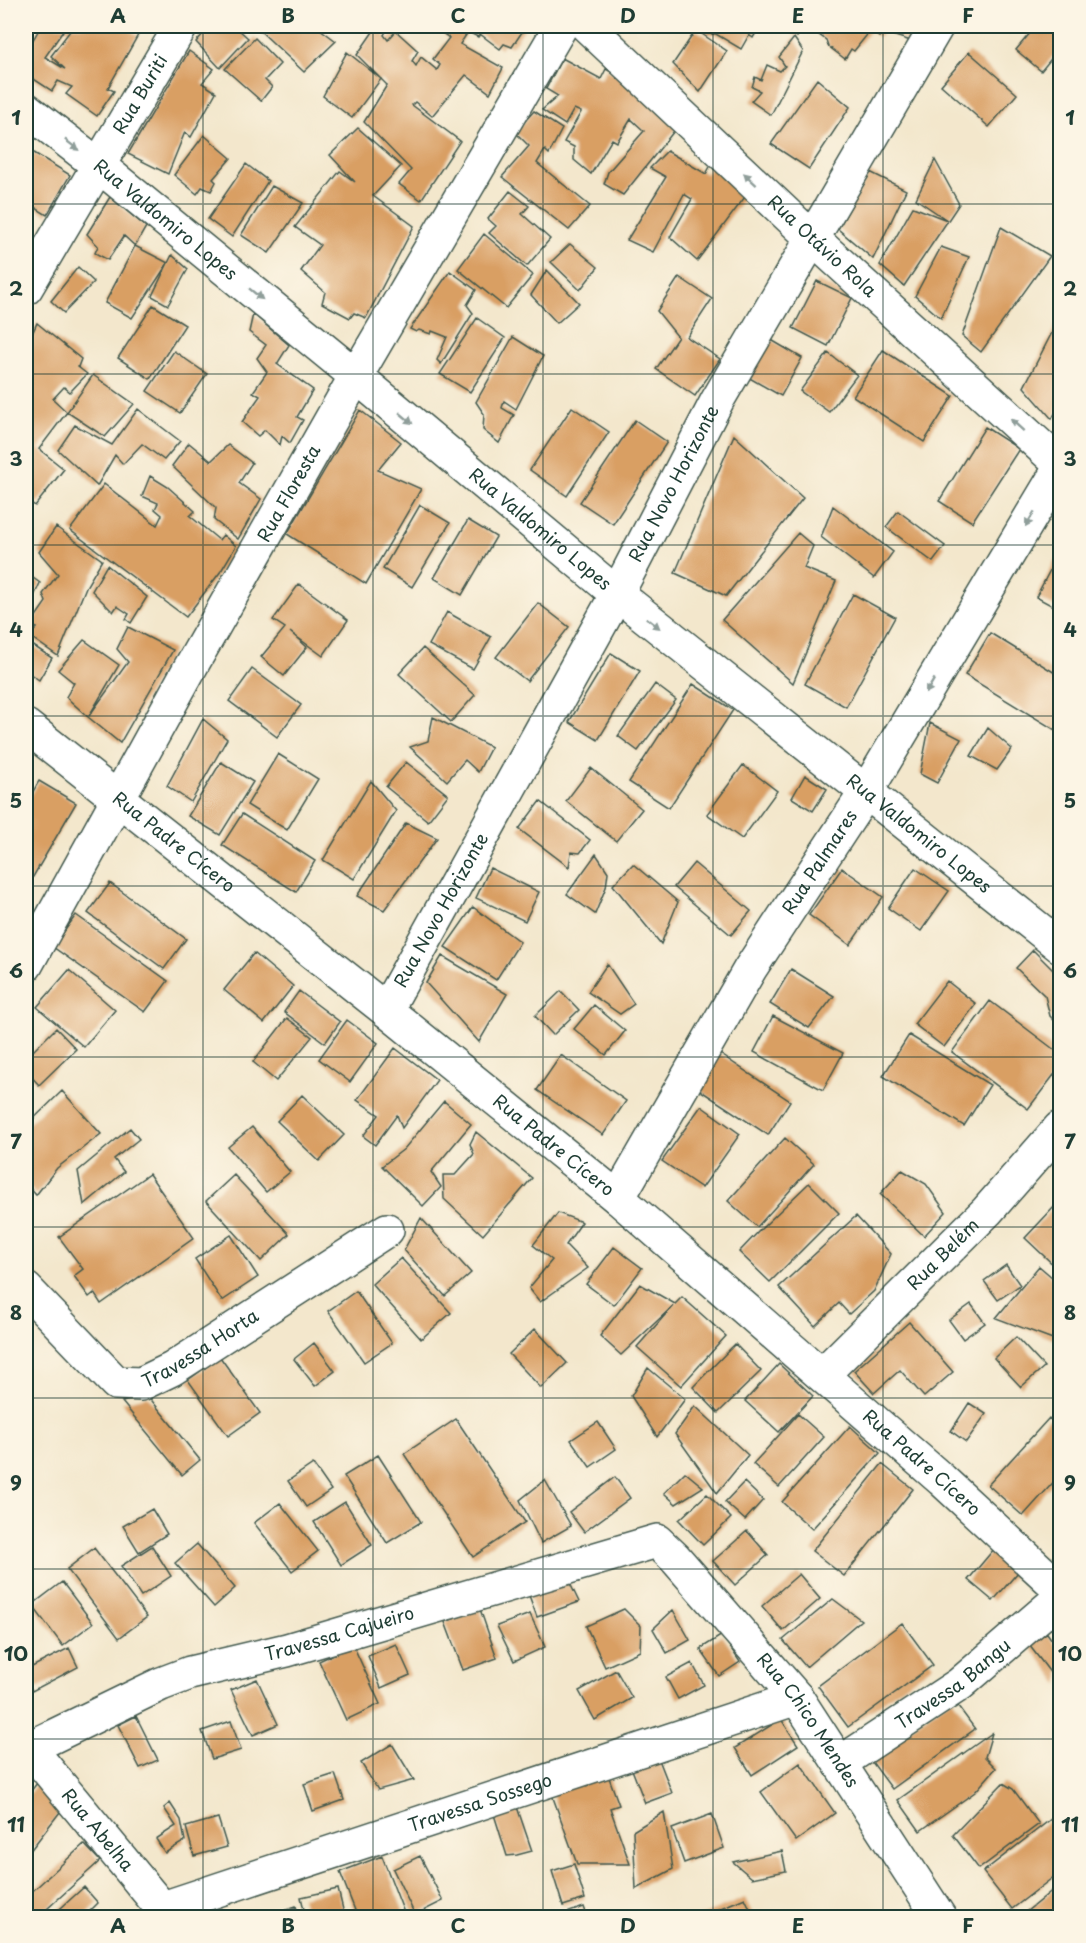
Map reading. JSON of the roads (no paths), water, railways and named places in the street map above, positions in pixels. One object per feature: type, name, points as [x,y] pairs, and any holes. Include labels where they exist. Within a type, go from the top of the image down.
[{"type":"street","name":"Rua Buriti","points":[[26,288],[181,26]]},
{"type":"street","name":"Rua Floresta","points":[[26,964],[190,668],[356,376],[561,26]]},
{"type":"street","name":"Rua Otávio Rola","points":[[587,26],[812,238],[1060,466]]},
{"type":"street","name":"Rua Novo Horizonte","points":[[386,1010],[617,594],[717,401],[937,26]]},
{"type":"street","name":"Rua Valdomiro Lopes","points":[[26,109],[356,376],[617,594],[1060,946]]},
{"type":"street","name":"Rua Palmares","points":[[618,1198],[750,969],[866,792],[1060,466]]},
{"type":"street","name":"Rua Padre Cícero","points":[[26,726],[386,1010],[618,1198],[942,1480],[1060,1589]]},
{"type":"street","name":"Rua Belém","points":[[822,1375],[987,1211],[1060,1128]]},
{"type":"street","name":"Travessa Horta","points":[[26,1289],[116,1383],[141,1384],[172,1369],[387,1230]]},
{"type":"street","name":"Rua Chico Mendes","points":[[657,1540],[797,1698],[940,1917]]},
{"type":"street","name":"Travessa Cajueiro","points":[[27,1746],[161,1684],[190,1673],[287,1650],[657,1540]]},
{"type":"street","name":"Travessa Bangu","points":[[840,1763],[960,1684],[1060,1598]]},
{"type":"street","name":"Travessa Sossego","points":[[166,1913],[797,1698]]},
{"type":"street","name":"Rua Abelha","points":[[27,1746],[166,1913]]}]
